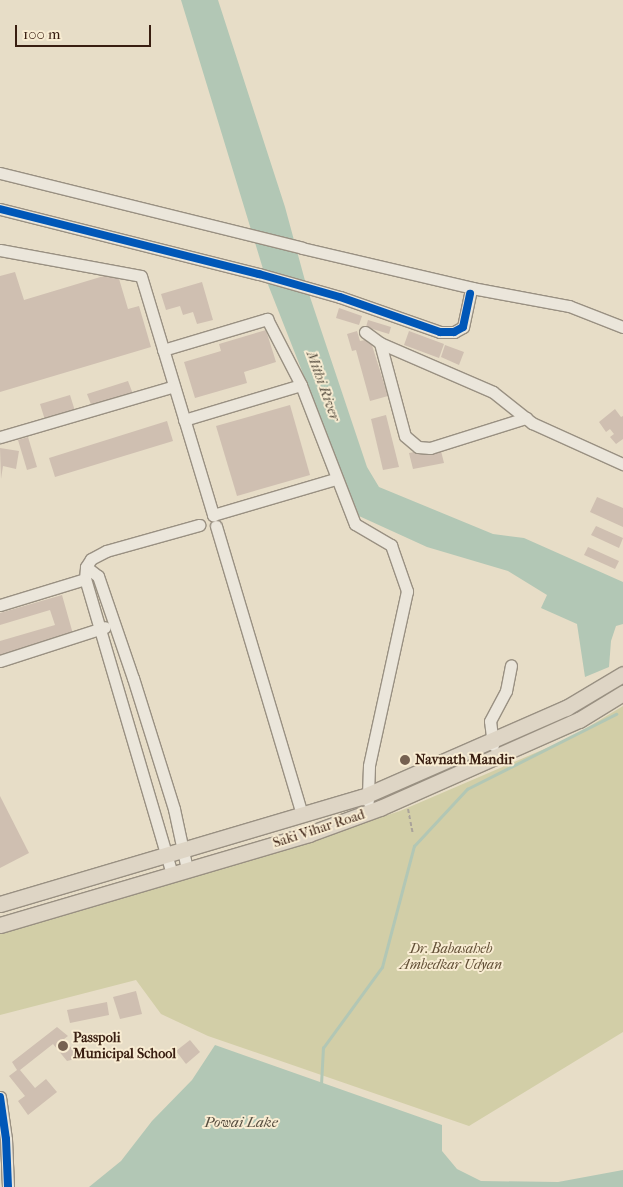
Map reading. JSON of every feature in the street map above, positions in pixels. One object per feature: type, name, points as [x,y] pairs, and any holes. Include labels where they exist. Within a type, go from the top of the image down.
[{"type":"main road","name":"Saki Vihar Road","points":[[0,904],[368,795],[541,719],[623,674]]},
{"type":"main road","points":[[606,684],[618,696]]},
{"type":"main road","name":"Saki Vihar Road","points":[[0,925],[309,834],[367,813],[580,720],[618,696]]},
{"type":"main road","points":[[541,719],[548,734]]},
{"type":"main road","points":[[41,892],[46,911]]},
{"type":"street","points":[[0,173],[472,288],[569,306],[623,327]]},
{"type":"street","points":[[0,209],[340,296],[440,332],[454,332],[463,327],[470,294]]},
{"type":"street","points":[[0,250],[141,276],[213,515],[335,479]]},
{"type":"street","points":[[163,350],[267,319],[301,385],[335,479],[355,524],[391,545],[407,591],[369,766],[367,813]]},
{"type":"street","points":[[366,332],[380,343],[493,392],[526,418],[623,464]]},
{"type":"street","points":[[380,343],[405,436],[418,447],[430,448],[526,418]]},
{"type":"street","points":[[184,420],[301,385]]},
{"type":"street","points":[[0,437],[174,386]]},
{"type":"street","points":[[172,874],[84,579],[86,567],[91,559],[106,551],[199,525]]},
{"type":"street","points":[[216,526],[302,814]]},
{"type":"street","points":[[86,567],[98,576],[133,678],[160,765],[188,869]]},
{"type":"street","points":[[0,605],[84,579]]},
{"type":"street","points":[[0,661],[114,624]]},
{"type":"street","points":[[497,756],[492,741],[490,721],[506,691],[511,665]]},
{"type":"street","points":[[116,684],[133,678]]},
{"type":"street","points":[[142,770],[160,765]]},
{"type":"street","points":[[0,1097],[6,1139],[8,1187]]},
{"type":"path","points":[[404,798],[413,834]]},
{"type":"green space","name":"Dr. Babasaheb Ambedkar Udyan","points":[[623,706],[623,1032],[469,1126],[208,1036],[161,1014],[136,980],[0,1015],[0,921],[286,848],[400,811],[570,738]]},
{"type":"water","name":"Mithi River","points":[[181,0],[218,0],[285,207],[307,288],[367,467],[379,487],[493,534],[524,538],[623,582],[623,624],[616,626],[611,641],[609,667],[585,677],[577,624],[541,608],[547,595],[508,571],[427,547],[359,516],[267,282]]},
{"type":"water","name":"Powai Lake","points":[[215,1045],[442,1125],[442,1151],[457,1169],[481,1181],[558,1182],[623,1170],[623,1187],[89,1187],[121,1161],[152,1121],[192,1080]]},
{"type":"building","points":[[15,272],[24,300],[117,272],[128,309],[139,306],[151,347],[0,392],[0,276]]},
{"type":"building","points":[[202,282],[213,320],[197,324],[193,312],[183,315],[180,306],[166,310],[161,294]]},
{"type":"building","points":[[339,308],[362,316],[359,325],[336,318]]},
{"type":"building","points":[[368,320],[391,327],[389,334],[366,327]]},
{"type":"building","points":[[266,330],[276,362],[244,372],[247,383],[195,398],[184,362],[221,351],[219,344]]},
{"type":"building","points":[[357,331],[360,341],[370,339],[388,396],[370,401],[356,350],[352,351],[347,334]]},
{"type":"building","points":[[409,331],[444,344],[439,358],[404,345]]},
{"type":"building","points":[[445,345],[464,352],[459,365],[441,357]]},
{"type":"building","points":[[128,381],[133,394],[92,407],[87,394]]},
{"type":"building","points":[[70,395],[75,411],[45,420],[40,404]]},
{"type":"building","points":[[290,405],[310,475],[237,496],[216,426]]},
{"type":"building","points":[[615,409],[621,417],[623,416],[623,439],[616,444],[610,437],[614,434],[610,429],[606,432],[599,422]]},
{"type":"building","points":[[386,415],[399,467],[383,470],[371,419]]},
{"type":"building","points":[[167,421],[173,441],[55,477],[49,458]]},
{"type":"building","points":[[28,437],[37,467],[27,470],[18,440]]},
{"type":"building","points":[[440,447],[444,463],[413,469],[409,453]]},
{"type":"building","points":[[0,448],[19,451],[16,469],[3,466],[1,479]]},
{"type":"building","points":[[597,497],[623,508],[623,527],[590,512]]},
{"type":"building","points":[[596,526],[623,538],[619,548],[591,535]]},
{"type":"building","points":[[588,547],[619,561],[615,569],[584,555]]},
{"type":"building","points":[[62,595],[73,634],[0,655],[0,641],[55,625],[50,610],[0,625],[0,613]]},
{"type":"building","points":[[0,796],[29,853],[0,868]]},
{"type":"building","points":[[136,991],[142,1014],[120,1019],[113,997]]},
{"type":"building","points":[[107,1002],[109,1015],[70,1023],[67,1010]]},
{"type":"building","points":[[57,1027],[68,1036],[64,1039],[76,1054],[73,1056],[75,1059],[67,1061],[53,1044],[20,1070],[35,1088],[46,1079],[57,1092],[28,1115],[18,1101],[25,1096],[9,1076],[17,1070],[12,1062]]},
{"type":"building","points":[[190,1040],[200,1052],[186,1064],[176,1051]]},
{"type":"waterway","points":[[321,1085],[323,1048],[382,967],[414,846],[467,789],[616,714]]},
{"type":"cycle path","points":[[0,209],[259,274],[340,297],[440,332],[454,332],[463,327],[470,294]]},
{"type":"cycle path","points":[[0,1097],[6,1139],[8,1187]]},
{"type":"place","name":"Navnath Mandir","points":[[405,760]]},
{"type":"place","name":"Passpoli Municipal School","points":[[63,1046]]}]
